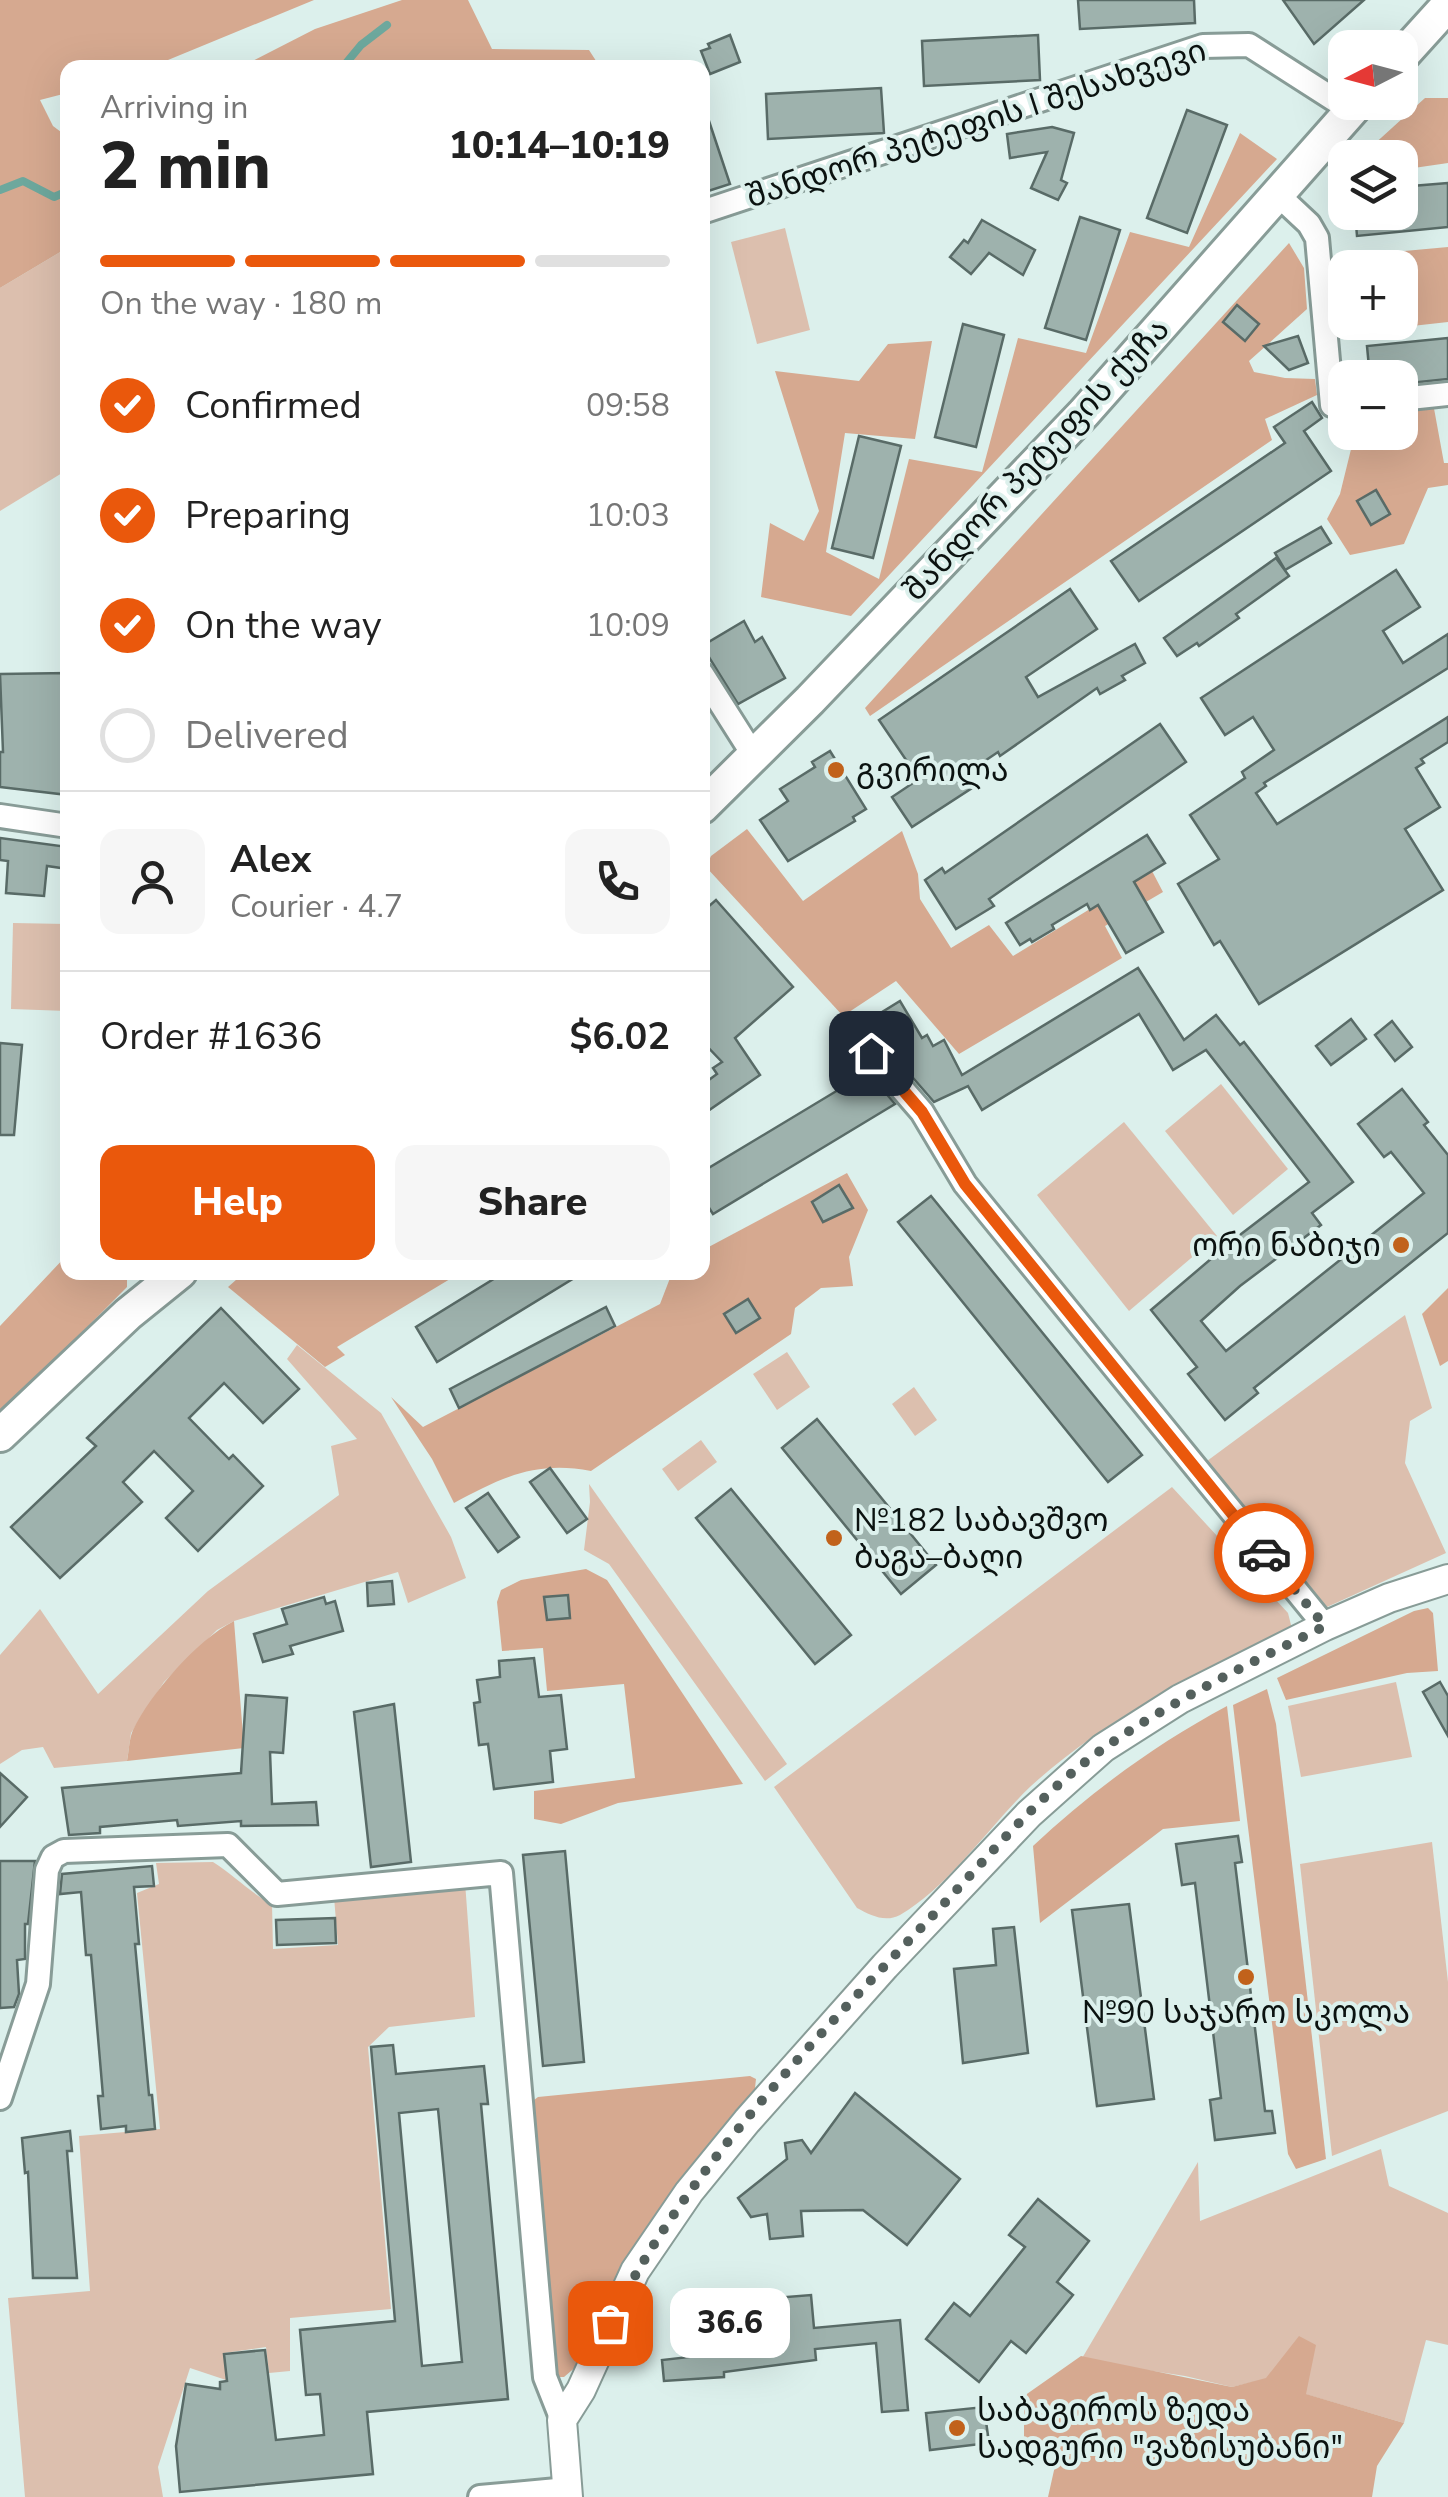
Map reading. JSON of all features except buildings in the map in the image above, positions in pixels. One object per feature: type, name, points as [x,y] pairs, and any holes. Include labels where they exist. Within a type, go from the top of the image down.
[{"type":"main road","points":[[1418,38],[1448,5]]},
{"type":"main road","name":"შანდორ პეტეფის ქუჩა","points":[[710,799],[1084,412],[1343,120]]},
{"type":"main road","points":[[0,1436],[163,1280]]},
{"type":"street","name":"შანდორ პეტეფის I შესახვევი","points":[[710,209],[1203,46],[1249,45],[1328,90]]},
{"type":"street","points":[[1277,194],[1310,224],[1317,238],[1328,361]]},
{"type":"street","points":[[1418,397],[1448,394]]},
{"type":"street","points":[[710,687],[754,756]]},
{"type":"street","points":[[0,816],[60,825]]},
{"type":"street","points":[[871,1053],[922,1112],[965,1184],[1325,1626]]},
{"type":"street","points":[[562,2420],[581,2390],[635,2271],[689,2192],[836,2020],[1029,1814],[1103,1748],[1166,1708],[1325,1626],[1389,1598],[1448,1579]]},
{"type":"street","points":[[0,2098],[38,1984],[48,1870],[53,1857],[64,1850],[228,1845],[278,1894],[501,1873],[545,2377],[562,2420],[568,2493],[480,2497]]},
{"type":"shaded area","points":[[0,0],[314,0],[168,60],[60,60],[60,95],[40,100],[53,126],[60,131],[60,252],[0,288]]},
{"type":"shaded area","points":[[402,0],[468,0],[492,49],[589,50],[595,60],[255,60],[315,29]]},
{"type":"shaded area","points":[[1425,98],[1448,98],[1448,163],[1418,167],[1418,140],[1379,140],[1401,120],[1418,120],[1418,104]]},
{"type":"shaded area","points":[[1240,133],[1277,159],[851,616],[761,597],[770,523],[804,541],[819,511],[775,371],[859,381],[888,344],[932,341],[915,439],[845,433],[826,552],[879,579],[909,459],[982,472],[1018,338],[1086,353],[1130,232],[1189,247]]},
{"type":"shaded area","points":[[785,228],[810,330],[757,344],[731,242]]},
{"type":"shaded area","points":[[1289,243],[1304,268],[1307,309],[1249,361],[1254,372],[1315,379],[1317,395],[1265,419],[1272,440],[870,716],[865,708]]},
{"type":"shaded area","points":[[1448,247],[1448,322],[1418,325],[1415,250]]},
{"type":"shaded area","points":[[60,252],[60,474],[0,511],[0,288]]},
{"type":"shaded area","points":[[1433,403],[1444,463],[1448,463],[1448,485],[1428,488],[1404,544],[1350,555],[1327,519],[1340,494],[1351,450],[1418,450],[1418,405]]},
{"type":"shaded area","points":[[747,829],[803,901],[902,831],[918,874],[920,899],[951,948],[989,925],[1013,956],[1152,871],[1163,892],[1105,926],[1122,958],[959,1054],[896,981],[843,1016],[710,871],[711,856]]},
{"type":"shaded area","points":[[13,923],[60,924],[60,1011],[11,1009]]},
{"type":"shaded area","points":[[1221,1084],[1288,1169],[1233,1215],[1165,1131]]},
{"type":"shaded area","points":[[1124,1122],[1217,1236],[1129,1311],[1037,1195]]},
{"type":"shaded area","points":[[847,1173],[868,1210],[849,1257],[853,1286],[821,1288],[795,1308],[791,1334],[591,1471],[536,1470],[487,1486],[454,1503],[432,1459],[391,1397],[423,1427],[660,1304],[669,1280],[710,1280],[710,1246]]},
{"type":"shaded area","points":[[60,1262],[60,1280],[127,1280],[127,1287],[0,1415],[0,1326]]},
{"type":"shaded area","points":[[236,1280],[448,1280],[337,1347],[345,1355],[325,1367],[228,1287]]},
{"type":"shaded area","points":[[1448,1288],[1448,1361],[1440,1366],[1422,1314]]},
{"type":"shaded area","points":[[1405,1315],[1432,1408],[1410,1421],[1405,1463],[1446,1553],[1327,1607],[1207,1461]]},
{"type":"shaded area","points":[[297,1345],[381,1413],[451,1537],[466,1578],[408,1603],[398,1572],[234,1621],[217,1630],[164,1682],[131,1733],[127,1761],[54,1768],[43,1747],[22,1750],[0,1764],[0,1655],[40,1609],[98,1694],[208,1591],[339,1495],[331,1446],[357,1439],[287,1359]]},
{"type":"shaded area","points":[[787,1352],[810,1387],[777,1410],[753,1374]]},
{"type":"shaded area","points":[[914,1387],[937,1420],[915,1436],[892,1404]]},
{"type":"shaded area","points":[[701,1440],[717,1462],[678,1491],[662,1469]]},
{"type":"shaded area","points":[[589,1484],[787,1764],[765,1781],[609,1564],[584,1550]]},
{"type":"shaded area","points":[[1172,1487],[1288,1613],[1292,1629],[1189,1680],[1091,1738],[1031,1786],[935,1889],[900,1915],[883,1918],[857,1908],[774,1787]]},
{"type":"shaded area","points":[[586,1569],[607,1580],[743,1784],[618,1803],[561,1824],[534,1819],[534,1791],[635,1778],[624,1684],[547,1691],[543,1648],[502,1651],[497,1602],[501,1590],[521,1580]]},
{"type":"shaded area","points":[[1428,1608],[1433,1613],[1438,1671],[1407,1673],[1286,1700],[1277,1678],[1414,1611]]},
{"type":"shaded area","points":[[234,1621],[244,1748],[127,1761],[133,1730],[163,1684],[205,1641]]},
{"type":"shaded area","points":[[1396,1682],[1412,1757],[1301,1777],[1288,1706]]},
{"type":"shaded area","points":[[1267,1689],[1276,1724],[1326,2159],[1296,2169],[1288,2154],[1233,1705]]},
{"type":"shaded area","points":[[1227,1706],[1240,1821],[1163,1829],[1040,1923],[1033,1846],[1126,1770]]},
{"type":"shaded area","points":[[1432,1842],[1448,1982],[1448,2111],[1332,2156],[1300,1864]]},
{"type":"shaded area","points":[[213,1862],[272,1904],[273,1949],[338,1945],[334,1897],[465,1882],[475,2017],[389,2027],[368,2047],[391,2309],[290,2318],[290,2371],[269,2373],[266,2347],[224,2353],[226,2380],[190,2368],[158,2467],[163,2497],[25,2497],[8,2298],[90,2291],[79,2136],[160,2129],[137,1893],[159,1884],[156,1863]]},
{"type":"shaded area","points":[[750,2076],[756,2079],[754,2097],[664,2205],[621,2265],[578,2365],[564,2377],[556,2377],[529,2104],[538,2097]]},
{"type":"shaded area","points":[[1381,2149],[1389,2186],[1448,2213],[1448,2345],[1426,2340],[1404,2423],[1305,2394],[1315,2345],[1266,2379],[1232,2387],[1081,2360],[1198,2162],[1200,2221]]},
{"type":"shaded area","points":[[1299,2336],[1316,2345],[1306,2394],[1404,2423],[1377,2466],[1372,2497],[1048,2497],[1057,2457],[1024,2443],[1024,2396],[1081,2356],[1232,2387],[1266,2378]]},
{"type":"waterway","points":[[349,60],[387,25]]},
{"type":"waterway","points":[[0,190],[23,181],[54,197],[60,194]]},
{"type":"way so far","points":[[610,2323],[635,2271],[689,2192],[747,2121],[885,1966],[1034,1809],[1103,1748],[1180,1699],[1325,1626],[1264,1553]]},
{"type":"place","name":"გვირილა","points":[[836,770]]},
{"type":"place","name":"ორი ნაბიჯი","points":[[1401,1245]]},
{"type":"place","name":"№182 საბავშვო ბაგა–ბაღი","points":[[834,1538]]},
{"type":"place","name":"№90 საჯარო სკოლა","points":[[1246,1977]]},
{"type":"place","name":"36.6","points":[[610,2323]]},
{"type":"place","name":"საბაგიროს ზედა სადგური \"ვაზისუბანი\"","points":[[957,2428]]},
{"type":"route","points":[[871,1053],[922,1112],[965,1184],[1264,1553]]}]
